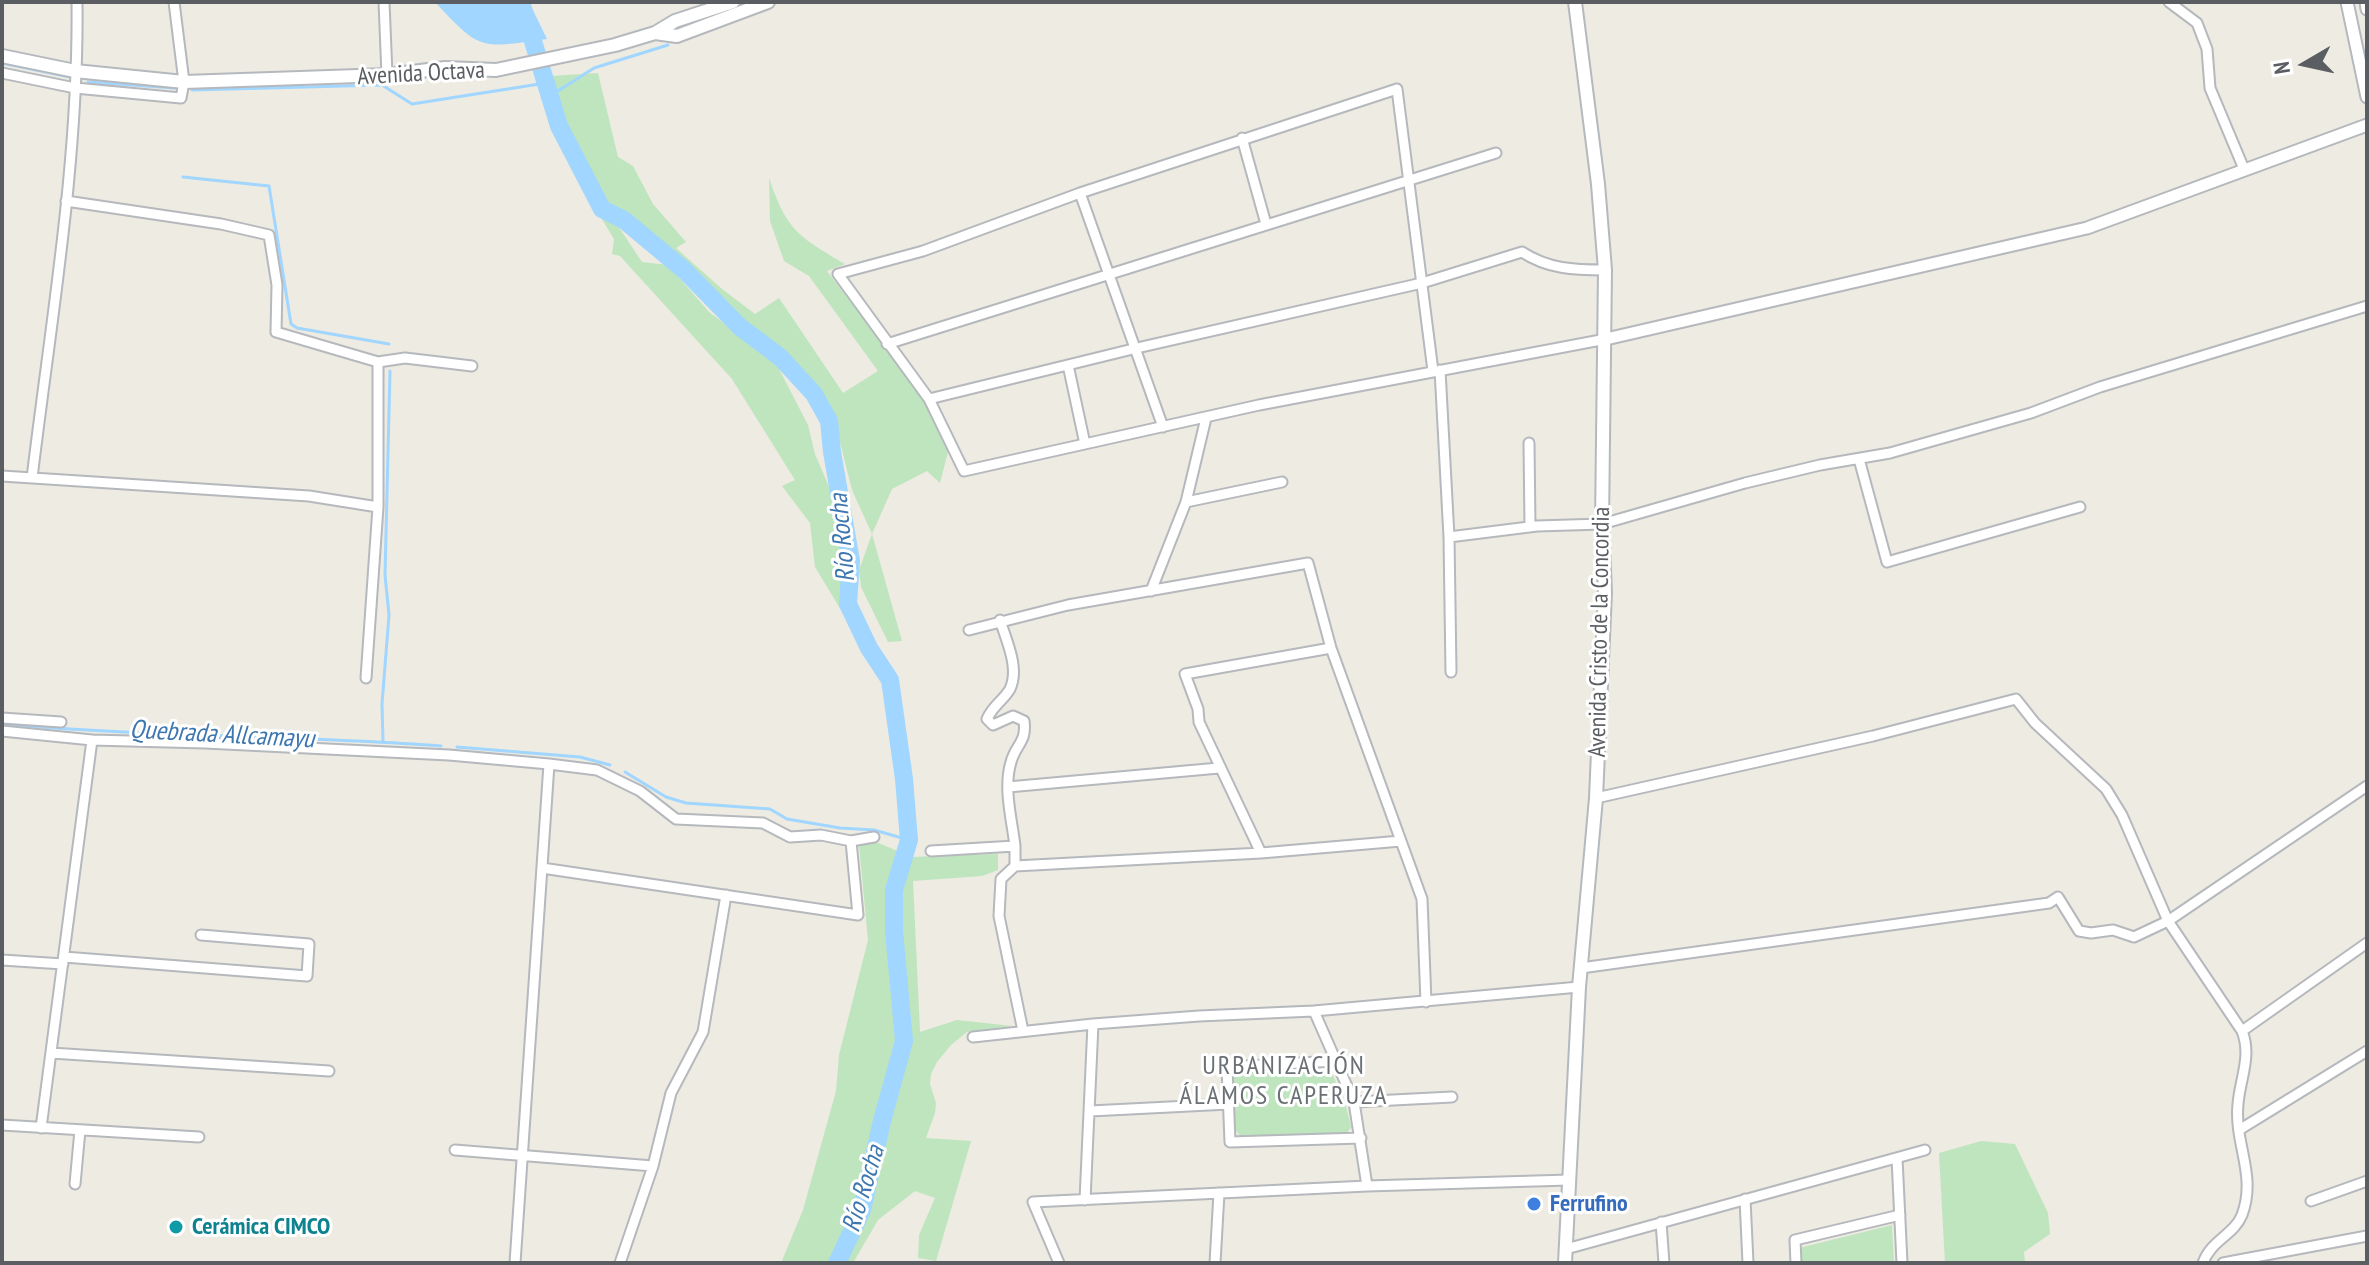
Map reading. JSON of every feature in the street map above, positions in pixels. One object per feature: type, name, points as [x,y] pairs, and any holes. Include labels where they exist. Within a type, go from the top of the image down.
[{"type":"main road","name":"Avenida Octava","points":[[2,56],[75,71],[184,82],[387,75],[445,68],[496,70],[585,53],[655,33],[675,21],[733,2]]},
{"type":"main road","name":"Avenida Octava","points":[[655,33],[677,36],[768,2]]},
{"type":"main road","name":"Avenida Cristo de la Concordia","points":[[1565,1263],[1579,987],[1596,798],[1605,592],[1602,524],[1605,270],[1575,2]]},
{"type":"street","points":[[32,478],[66,201],[75,88],[77,2]]},
{"type":"street","points":[[174,2],[184,82]]},
{"type":"street","points":[[384,2],[387,75]]},
{"type":"street","points":[[2169,2],[2197,23],[2207,49],[2210,88],[2244,169]]},
{"type":"street","points":[[2347,2],[2367,97]]},
{"type":"street","points":[[2366,2],[2367,9]]},
{"type":"street","name":"Avenida Octava","points":[[2,73],[75,88],[181,98],[184,82]]},
{"type":"street","points":[[1451,672],[1449,537],[1437,371],[1422,283],[1397,89],[1080,193],[923,251],[838,274],[929,399],[964,471],[1206,418],[1437,371],[1606,339],[2087,228],[2367,125]]},
{"type":"street","points":[[1242,138],[1266,224]]},
{"type":"street","points":[[887,344],[1496,153]]},
{"type":"street","points":[[1080,193],[1163,427]]},
{"type":"street","points":[[66,201],[221,224],[269,235],[277,285],[276,332],[378,362],[405,358],[472,366]]},
{"type":"street","points":[[929,399],[1422,283],[1522,252],[1538,263],[1573,271],[1605,270]]},
{"type":"street","points":[[1449,537],[1530,527],[1602,524],[1745,483],[1890,453],[2031,413],[2100,387],[2367,306]]},
{"type":"street","points":[[366,678],[378,507],[378,362]]},
{"type":"street","points":[[1068,365],[1085,444]]},
{"type":"street","points":[[1151,591],[1186,502],[1206,418]]},
{"type":"street","points":[[1529,443],[1530,527]]},
{"type":"street","points":[[1859,459],[1887,562],[2080,507]]},
{"type":"street","points":[[2,476],[309,496],[378,507]]},
{"type":"street","points":[[1186,502],[1282,482]]},
{"type":"street","points":[[969,630],[1068,605],[1308,563],[1331,648],[1422,899],[1426,1002]]},
{"type":"street","points":[[1000,620],[1014,671],[1011,686],[1003,698],[994,704],[987,719],[993,725],[1013,716],[1024,721],[1026,735],[1011,763],[1008,787],[1015,866]]},
{"type":"street","points":[[1261,853],[1199,722],[1198,709],[1185,674],[1331,648]]},
{"type":"street","points":[[1596,798],[1873,736],[2016,699],[2035,723],[2106,789],[2122,815],[2168,921],[2246,1041],[2247,1055],[2238,1105],[2249,1186],[2241,1218],[2207,1251],[2203,1263]]},
{"type":"street","points":[[2,718],[61,722]]},
{"type":"street","points":[[2,731],[92,740],[281,747],[549,764],[597,770],[640,791],[676,819],[763,823],[790,837],[821,835],[851,841],[874,837]]},
{"type":"street","points":[[41,1128],[92,740]]},
{"type":"street","points":[[515,1263],[549,764]]},
{"type":"street","points":[[1008,787],[1219,768]]},
{"type":"street","points":[[1581,968],[2049,903],[2058,897],[2079,931],[2113,930],[2134,937],[2168,921],[2367,786]]},
{"type":"street","points":[[542,868],[858,915],[851,841]]},
{"type":"street","points":[[1023,1031],[999,916],[1001,879],[1015,866],[1261,853],[1401,841]]},
{"type":"street","points":[[931,851],[1015,846]]},
{"type":"street","points":[[620,1263],[653,1166],[671,1093],[703,1032],[726,895]]},
{"type":"street","points":[[2,960],[307,976],[309,944],[201,935]]},
{"type":"street","points":[[2242,1031],[2367,943]]},
{"type":"street","points":[[973,1037],[1093,1024],[1314,1011],[1579,987]]},
{"type":"street","points":[[1314,1011],[1354,1102],[1367,1186]]},
{"type":"street","points":[[1085,1200],[1093,1024]]},
{"type":"street","points":[[2239,1130],[2367,1051]]},
{"type":"street","points":[[51,1053],[329,1071]]},
{"type":"street","points":[[1336,1061],[1227,1067],[1230,1142],[1361,1138]]},
{"type":"street","points":[[1354,1102],[1452,1097]]},
{"type":"street","points":[[1090,1111],[1229,1104]]},
{"type":"street","points":[[2,1125],[199,1137]]},
{"type":"street","points":[[75,1184],[80,1130]]},
{"type":"street","points":[[455,1150],[653,1166]]},
{"type":"street","points":[[1566,1249],[1925,1150]]},
{"type":"street","points":[[1897,1158],[1902,1263]]},
{"type":"street","points":[[1059,1263],[1033,1202],[1569,1180]]},
{"type":"street","points":[[2311,1201],[2367,1181]]},
{"type":"street","points":[[1215,1263],[1219,1193]]},
{"type":"street","points":[[1745,1199],[1748,1263]]},
{"type":"street","points":[[1796,1263],[1795,1240],[1900,1215]]},
{"type":"street","points":[[1661,1222],[1664,1263]]},
{"type":"street","points":[[2223,1263],[2367,1236]]},
{"type":"green space","points":[[598,73],[618,157],[633,166],[653,204],[686,242],[676,248],[755,314],[779,298],[843,393],[878,371],[809,276],[784,261],[770,221],[769,178],[782,210],[796,230],[845,264],[827,271],[915,386],[950,444],[940,483],[927,471],[892,489],[872,534],[852,490],[835,422],[821,392],[785,353],[745,321],[669,248],[625,214],[605,203],[565,123],[550,76]]},
{"type":"green space","points":[[600,216],[618,226],[642,262],[668,265],[709,312],[775,361],[808,425],[815,454],[830,489],[844,559],[841,610],[815,567],[810,523],[782,486],[795,480],[732,379],[620,256],[612,254],[614,239]]},
{"type":"green space","points":[[872,534],[902,641],[888,642],[861,587],[859,570]]},
{"type":"green space","points":[[876,842],[900,852],[889,893],[899,1043],[857,1206],[833,1263],[781,1263],[803,1210],[836,1091],[839,1055],[868,940],[859,845]]},
{"type":"green space","points":[[998,854],[998,870],[982,876],[913,881],[920,1032],[957,1020],[1012,1026],[967,1032],[951,1045],[931,1074],[930,1084],[936,1103],[926,1138],[971,1141],[936,1261],[918,1258],[919,1235],[935,1198],[915,1191],[878,1220],[853,1263],[845,1263],[867,1214],[910,1040],[900,913],[901,890],[912,857]]},
{"type":"green space","points":[[1330,1069],[1345,1102],[1351,1127],[1347,1133],[1240,1136],[1235,1129],[1232,1076],[1239,1071]]},
{"type":"green space","points":[[1981,1141],[2015,1144],[2048,1213],[2050,1234],[2024,1252],[2025,1263],[1945,1263],[1939,1153]]},
{"type":"green space","points":[[1892,1225],[1894,1263],[1800,1263],[1799,1248]]},
{"type":"water","points":[[435,2],[529,2],[547,39],[508,44],[484,43],[463,30]]},
{"type":"waterway","name":"Río Rocha","points":[[521,2],[559,126],[602,209],[624,220],[684,270],[740,327],[780,357],[814,394],[829,421],[851,561],[848,604],[869,648],[890,680],[909,840],[894,890],[894,931],[904,1041],[862,1210],[837,1263]]},
{"type":"waterway","points":[[734,8],[749,2]]},
{"type":"waterway","points":[[681,27],[701,21]]},
{"type":"waterway","points":[[550,96],[594,68],[668,45]]},
{"type":"waterway","points":[[2,63],[70,77]]},
{"type":"waterway","points":[[88,82],[175,88]]},
{"type":"waterway","points":[[192,90],[382,85],[412,104],[546,83]]},
{"type":"waterway","points":[[183,177],[269,186],[291,324],[297,328],[389,344]]},
{"type":"waterway","points":[[383,742],[382,704],[389,615],[385,575],[390,371]]},
{"type":"waterway","name":"Quebrada Allcamayu","points":[[2,724],[441,746]]},
{"type":"waterway","name":"Quebrada Allcamayu","points":[[457,747],[580,757],[610,765]]},
{"type":"waterway","name":"Quebrada Allcamayu","points":[[625,772],[666,797],[686,803],[770,809],[787,819],[874,830],[909,840]]},
{"type":"place","name":"Ferrufino","points":[[1534,1204]]},
{"type":"place","name":"Cerámica CIMCO","points":[[176,1227]]},
{"type":"district","name":"URBANIZACIÓN ÁLAMOS CAPERUZA","points":[[1284,1082]]}]
